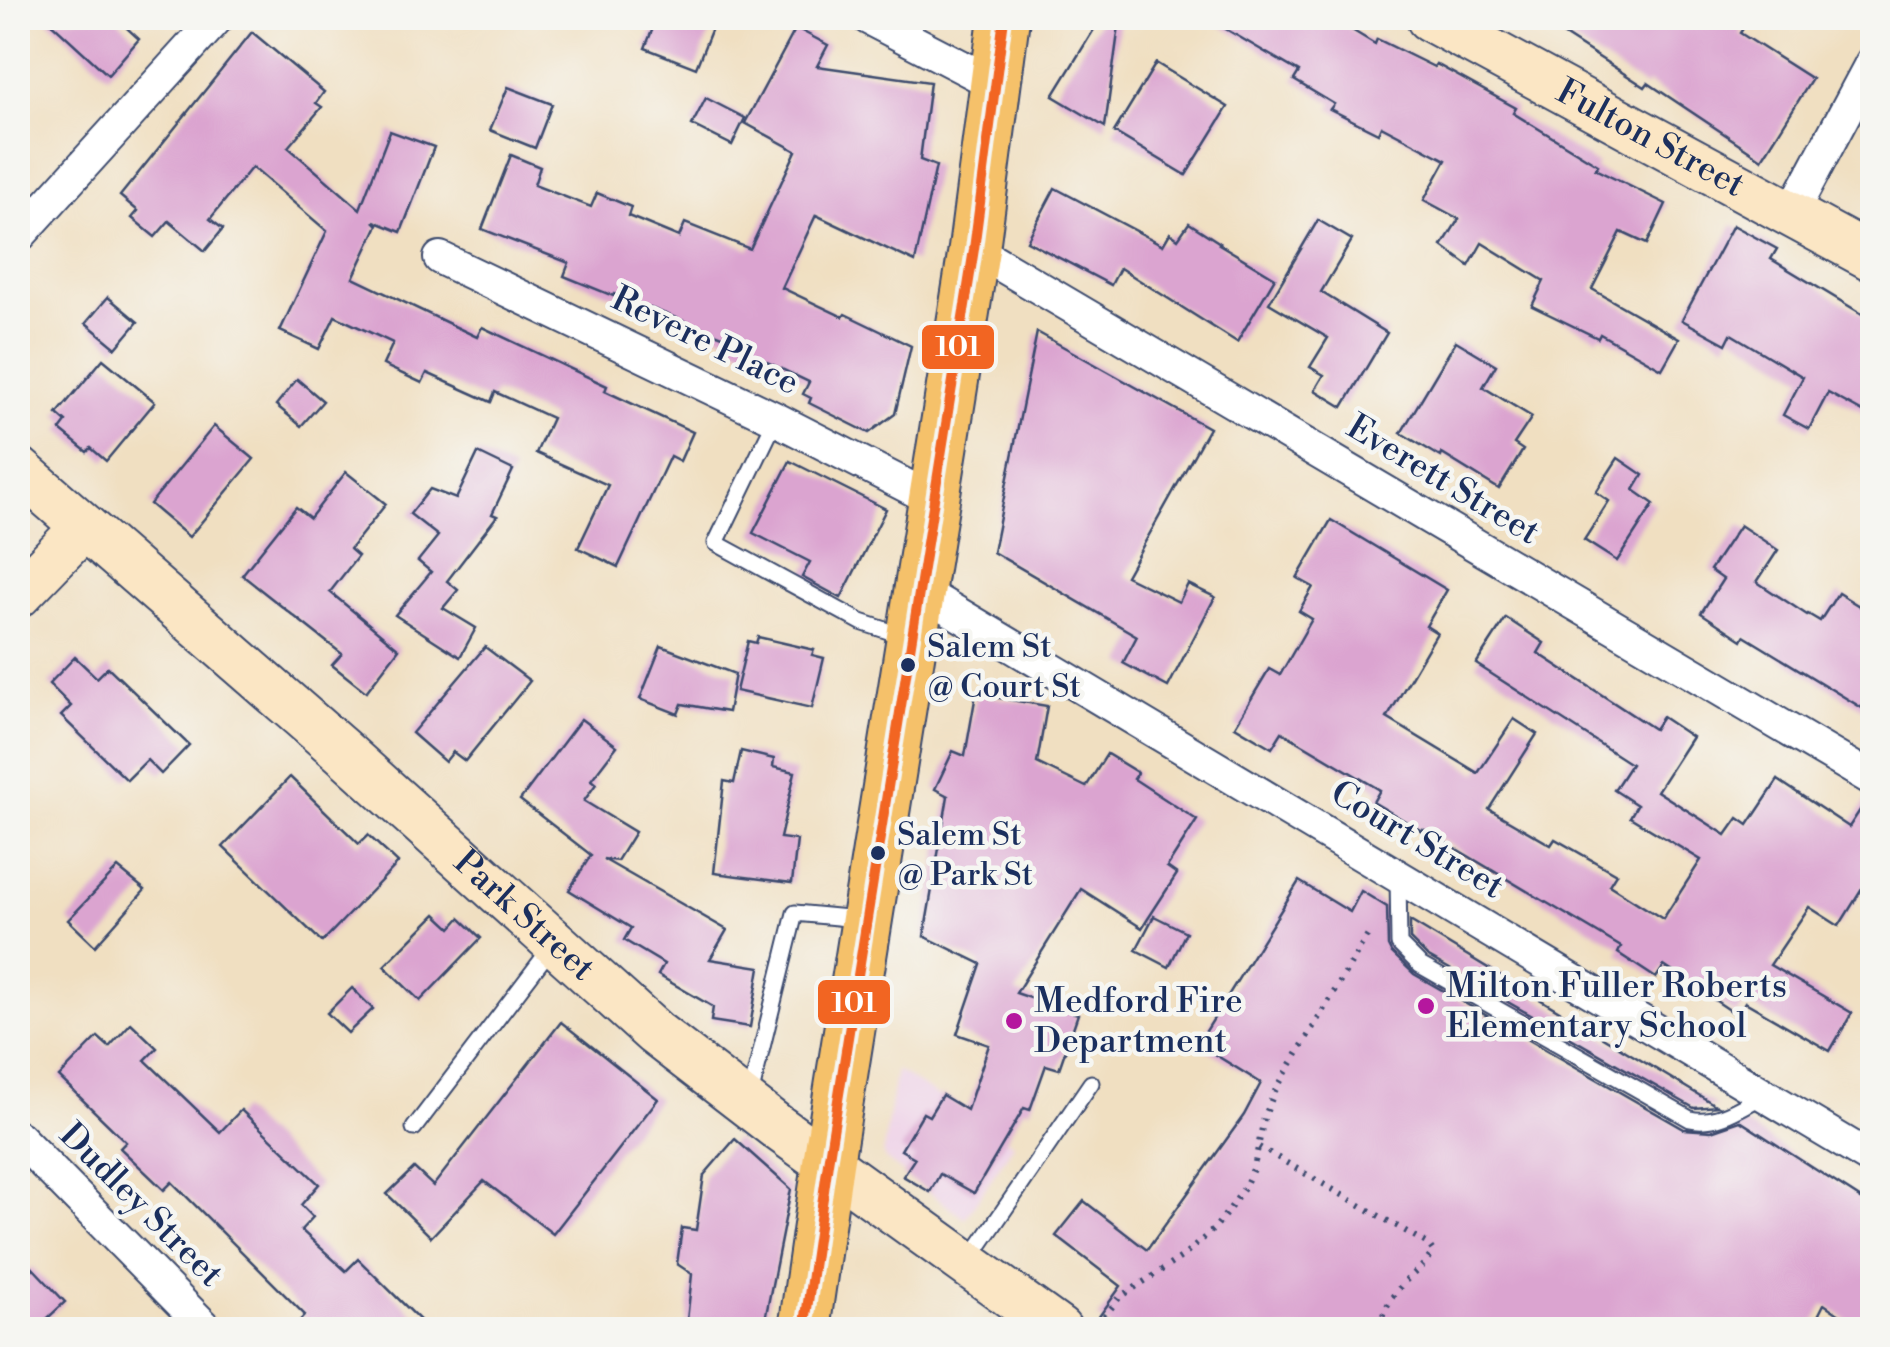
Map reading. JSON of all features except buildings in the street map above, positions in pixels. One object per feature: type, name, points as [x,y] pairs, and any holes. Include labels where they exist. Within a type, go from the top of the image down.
[{"type":"main road","points":[[804,1330],[974,249],[1004,18]]},
{"type":"street","points":[[18,238],[217,18]]},
{"type":"street","points":[[868,18],[997,84]]},
{"type":"street","name":"Fulton Street","points":[[1428,18],[1872,258]]},
{"type":"street","points":[[1791,214],[1872,62]]},
{"type":"street","name":"Everett Street","points":[[974,249],[1872,780]]},
{"type":"street","name":"Revere Place","points":[[440,258],[776,419],[934,500]]},
{"type":"street","name":"Park Street","points":[[18,469],[342,751],[655,1034],[968,1263],[1079,1327]]},
{"type":"street","points":[[18,595],[84,527]]},
{"type":"street","name":"Court Street","points":[[916,615],[1398,876],[1872,1159]]},
{"type":"street","name":"Dudley Street","points":[[18,1137],[208,1330]]},
{"type":"lane","points":[[776,419],[716,544],[861,622],[916,615]]},
{"type":"lane","points":[[1398,876],[1399,944],[1420,965],[1690,1119],[1712,1120],[1764,1095]]},
{"type":"lane","points":[[748,1105],[795,913],[867,920]]},
{"type":"lane","points":[[414,1128],[555,943]]},
{"type":"lane","points":[[968,1263],[1091,1083]]},
{"type":"path","points":[[1079,1327],[1186,1254],[1214,1228],[1243,1190],[1254,1167],[1264,1118],[1275,1091],[1374,925]]},
{"type":"path","points":[[1259,1146],[1428,1244],[1433,1252],[1428,1261],[1402,1284],[1377,1330]]},
{"type":"shaded area","points":[[896,1070],[1014,1144],[965,1219],[886,1160],[883,1152]]},
{"type":"transit line","name":"101","points":[[804,1330],[974,249],[1004,18]]},
{"type":"place","name":"Salem St @ Court St","points":[[908,665]]},
{"type":"place","name":"Salem St @ Park St","points":[[878,853]]},
{"type":"place","name":"Milton Fuller Roberts Elementary School","points":[[1426,1006]]},
{"type":"place","name":"Medford Fire Department","points":[[1014,1021]]}]
